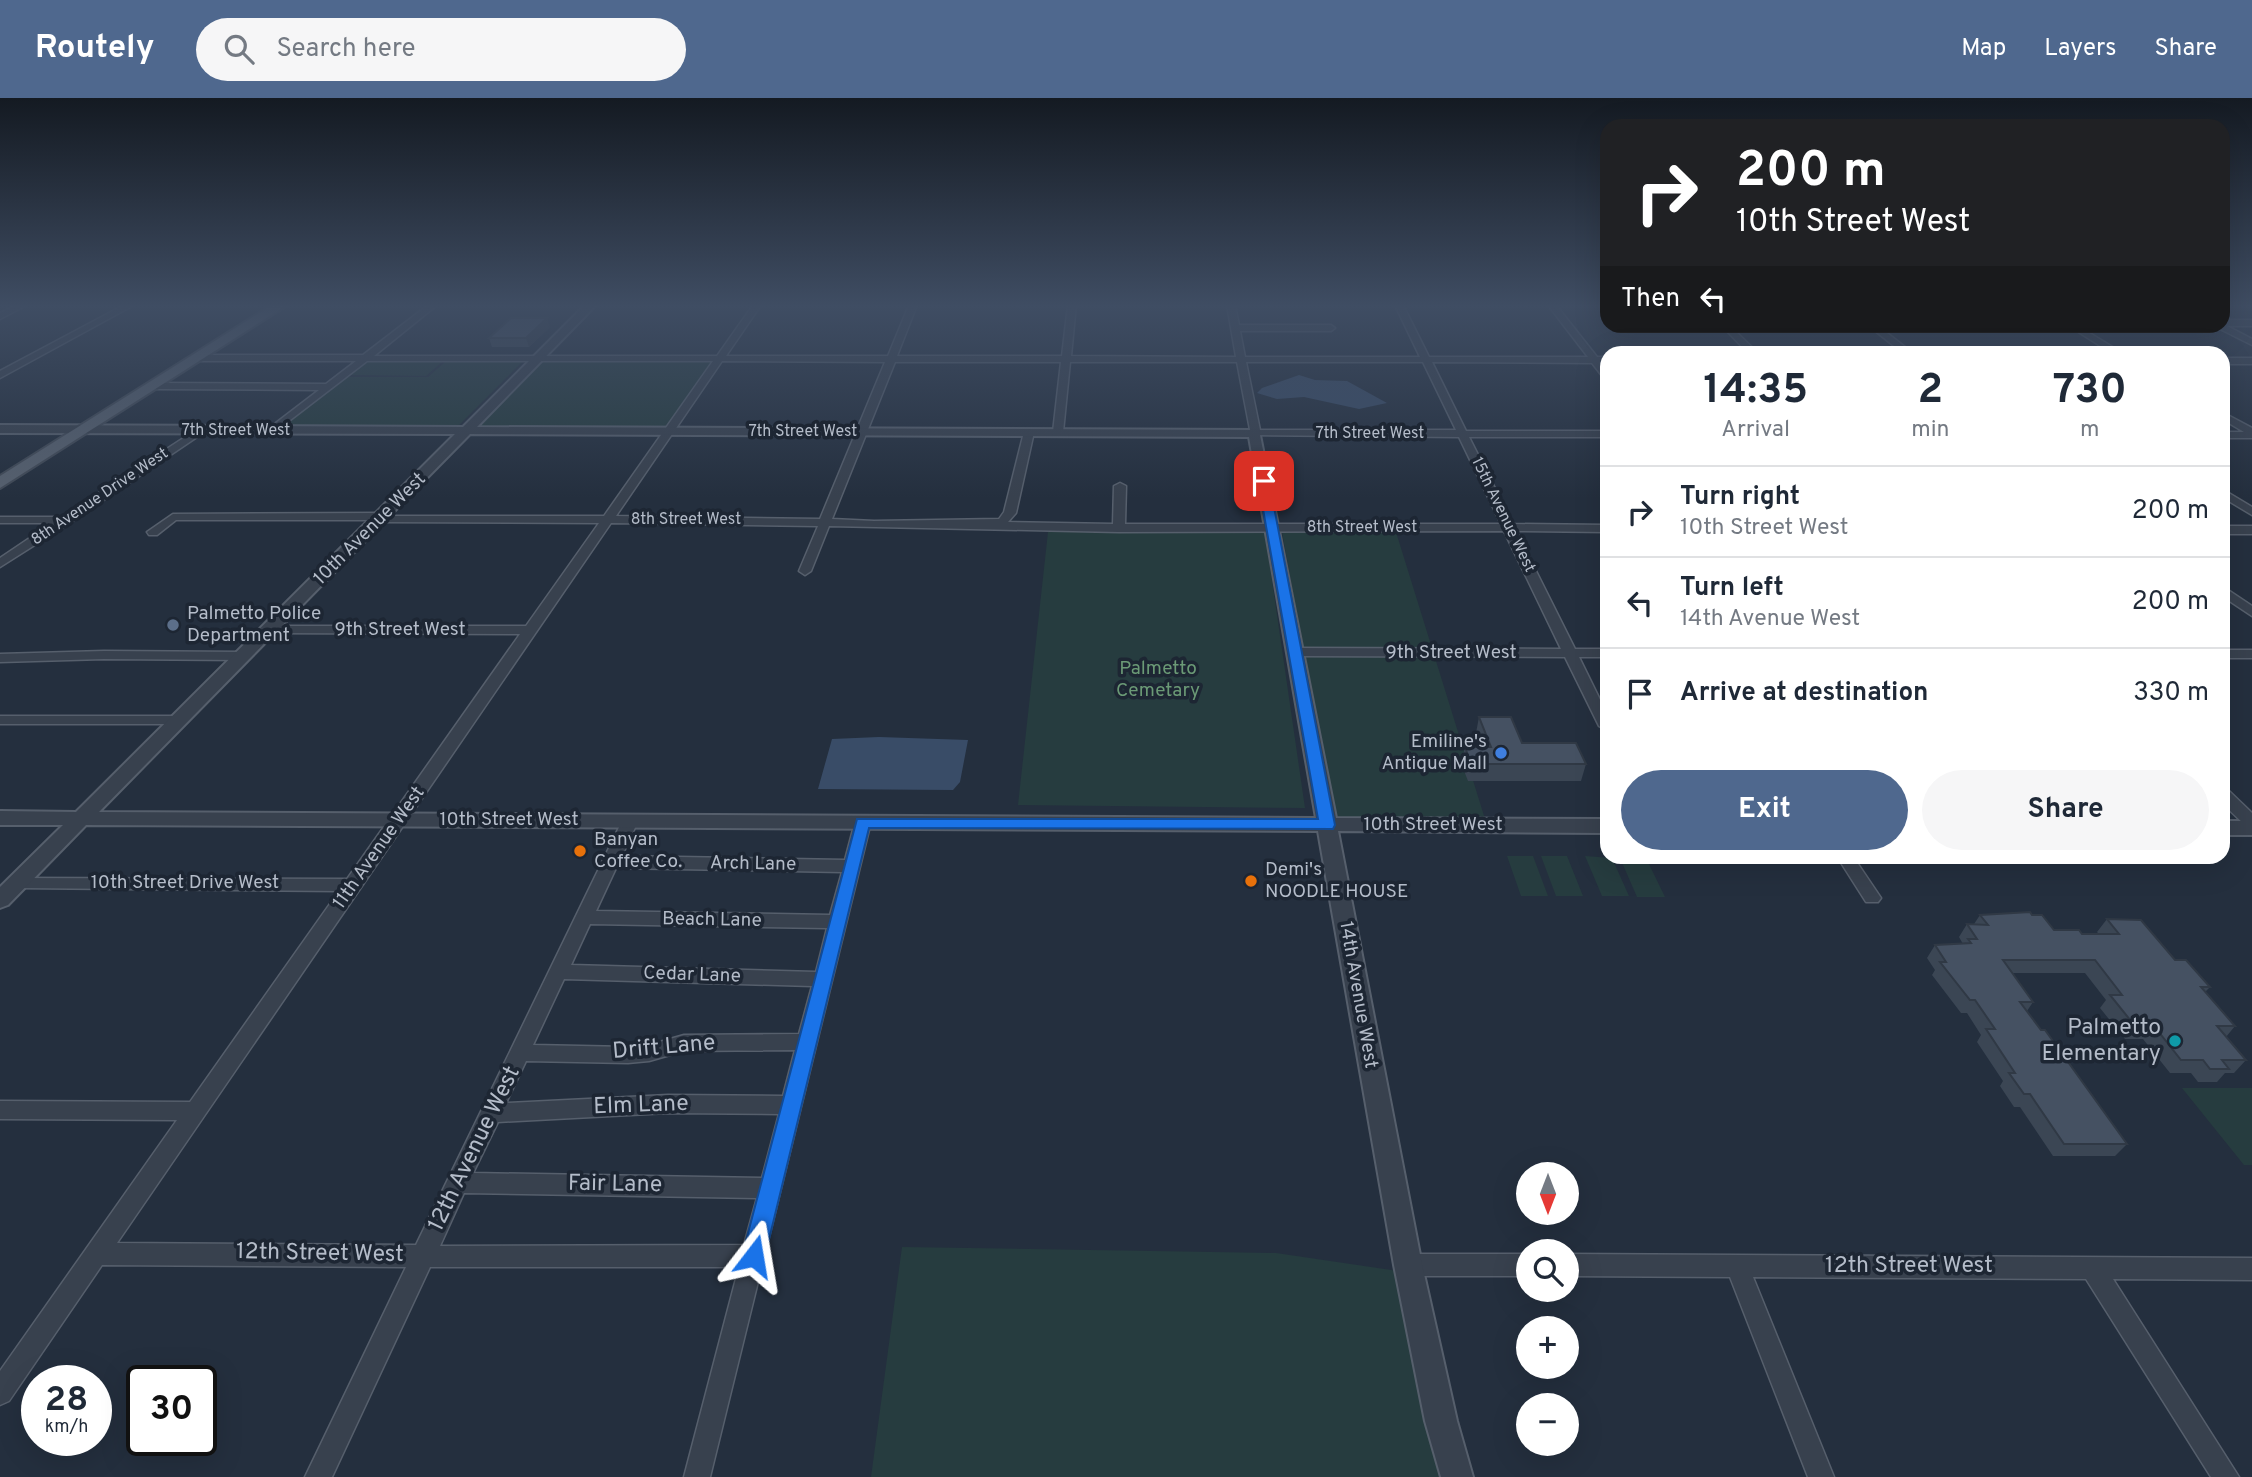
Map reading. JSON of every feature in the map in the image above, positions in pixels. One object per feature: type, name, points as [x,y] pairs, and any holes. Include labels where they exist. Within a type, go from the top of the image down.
[{"type":"main road","points":[[2,480],[179,369]]},
{"type":"street","points":[[272,431],[351,369]]},
{"type":"street","name":"10th Avenue West","points":[[0,900],[528,369]]},
{"type":"street","name":"11th Avenue West","points":[[0,1392],[712,369]]},
{"type":"street","points":[[805,570],[887,369]]},
{"type":"street","points":[[1058,432],[1065,369]]},
{"type":"street","name":"14th Avenue West","points":[[1243,369],[1408,1265],[1441,1421],[1457,1477]]},
{"type":"street","name":"15th Avenue West","points":[[1431,369],[1600,714]]},
{"type":"street","points":[[153,386],[329,387]]},
{"type":"street","points":[[2230,420],[2252,434]]},
{"type":"street","name":"7th Street West","points":[[0,429],[1600,434]]},
{"type":"street","name":"8th Avenue Drive West","points":[[0,563],[199,431]]},
{"type":"street","points":[[994,524],[1007,518],[1010,513],[1029,432]]},
{"type":"street","points":[[2230,435],[2252,434]]},
{"type":"street","points":[[1119,527],[1120,486]]},
{"type":"street","points":[[2230,497],[2252,512]]},
{"type":"street","name":"8th Street West","points":[[153,533],[173,517],[1119,527],[1600,528]]},
{"type":"street","points":[[0,520],[66,520]]},
{"type":"street","points":[[2230,530],[2252,530]]},
{"type":"street","points":[[2230,596],[2252,612]]},
{"type":"street","name":"9th Street West","points":[[271,629],[530,630]]},
{"type":"street","name":"9th Street West","points":[[1295,652],[1600,653]]},
{"type":"street","points":[[2230,654],[2252,654]]},
{"type":"street","points":[[0,658],[104,655],[244,656]]},
{"type":"street","points":[[0,720],[179,720]]},
{"type":"street","points":[[2230,801],[2252,822]]},
{"type":"street","name":"10th Street West","points":[[0,818],[1600,825]]},
{"type":"street","name":"12th Avenue West","points":[[318,1477],[630,821]]},
{"type":"street","points":[[697,1477],[863,822]]},
{"type":"street","points":[[2230,828],[2252,828]]},
{"type":"street","name":"Arch Lane","points":[[611,862],[852,866]]},
{"type":"street","points":[[1850,864],[1872,898]]},
{"type":"street","name":"10th Street Drive West","points":[[18,883],[353,885]]},
{"type":"street","name":"Beach Lane","points":[[585,917],[838,922]]},
{"type":"street","name":"Cedar Lane","points":[[560,972],[823,979]]},
{"type":"street","name":"Drift Lane","points":[[521,1053],[628,1055],[649,1053],[684,1043],[807,1042]]},
{"type":"street","name":"Elm Lane","points":[[492,1113],[668,1104],[791,1105]]},
{"type":"street","points":[[0,1110],[195,1111]]},
{"type":"street","name":"Fair Lane","points":[[459,1182],[770,1188]]},
{"type":"street","name":"12th Street West","points":[[96,1254],[250,1252],[617,1260],[754,1256]]},
{"type":"street","points":[[1408,1265],[1516,1265]]},
{"type":"street","name":"12th Street West","points":[[1579,1265],[2252,1269]]},
{"type":"street","points":[[1737,1266],[1821,1477]]},
{"type":"street","points":[[2092,1267],[2226,1477]]},
{"type":"green space","points":[[355,369],[434,369],[426,376],[348,375]]},
{"type":"green space","points":[[437,369],[515,369],[455,429],[277,430],[345,377],[428,377]]},
{"type":"green space","points":[[531,369],[709,369],[667,430],[471,430]]},
{"type":"green space","name":"Palmetto Cemetary","points":[[1048,532],[1265,532],[1305,808],[1018,805]]},
{"type":"green space","points":[[1282,532],[1396,532],[1485,819],[1334,819]]},
{"type":"green space","points":[[1507,856],[1533,856],[1548,896],[1521,896]]},
{"type":"green space","points":[[1541,856],[1567,856],[1583,896],[1556,896]]},
{"type":"green space","points":[[1585,856],[1600,857],[1600,864],[1615,864],[1629,896],[1602,896]]},
{"type":"green space","points":[[1623,864],[1649,864],[1665,897],[1637,897]]},
{"type":"green space","points":[[2182,1088],[2252,1088],[2252,1165],[2244,1165]]},
{"type":"green space","points":[[902,1247],[1276,1253],[1398,1271],[1444,1477],[871,1477]]},
{"type":"water","points":[[1299,375],[1315,380],[1347,381],[1387,403],[1359,409],[1304,397],[1277,399],[1257,393],[1262,388]]},
{"type":"water","points":[[879,737],[968,740],[960,782],[953,790],[818,789],[832,739]]},
{"type":"building","points":[[1479,717],[1511,717],[1522,743],[1576,743],[1586,764],[1471,764],[1465,747],[1491,747]]},
{"type":"building","name":"Palmetto Elementary","points":[[2030,912],[2032,915],[2042,915],[2054,930],[2079,930],[2082,934],[2119,934],[2107,919],[2141,920],[2175,960],[2186,960],[2210,987],[2201,987],[2235,1026],[2217,1026],[2246,1060],[2222,1060],[2229,1069],[2210,1069],[2203,1060],[2181,1060],[2154,1026],[2135,1026],[2110,995],[2122,995],[2095,960],[2003,960],[2033,1002],[2020,1002],[2041,1030],[2045,1030],[2127,1144],[2064,1144],[2030,1094],[2024,1094],[2009,1073],[2015,1073],[1986,1029],[1995,1029],[1975,1000],[1970,1000],[1940,962],[1946,962],[1935,945],[1971,943],[1968,939],[1977,939],[1967,924],[1988,925],[1980,915]]},
{"type":"place","name":"Palmetto Police Department","points":[[173,625]]},
{"type":"place","name":"Emiline's Antique Mall","points":[[1501,753]]},
{"type":"place","name":"Banyan Coffee Co.","points":[[580,851]]},
{"type":"place","name":"Demi's NOODLE HOUSE","points":[[1251,881]]},
{"type":"place","name":"Palmetto Elementary","points":[[2175,1041]]},
{"type":"route","points":[[754,1256],[863,822],[1327,825],[1264,481]]}]
